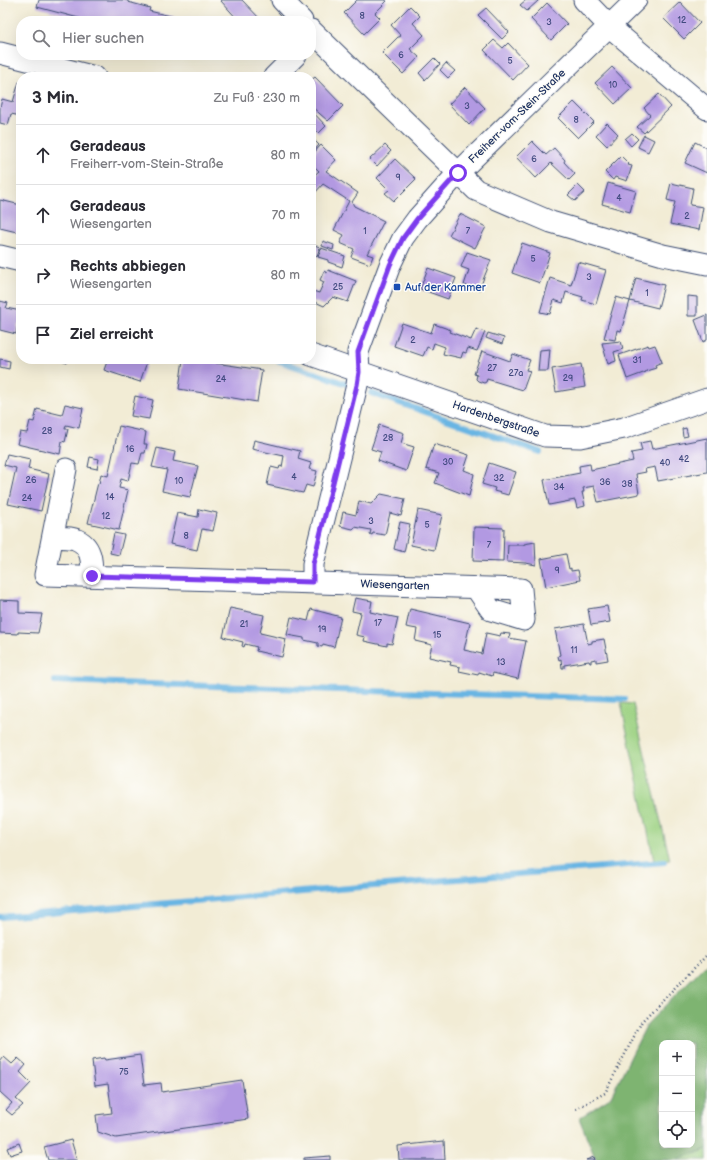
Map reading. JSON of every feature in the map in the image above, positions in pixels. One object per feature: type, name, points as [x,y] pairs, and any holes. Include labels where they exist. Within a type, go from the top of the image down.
[{"type":"street","points":[[282,0],[296,16]]},
{"type":"street","points":[[584,0],[610,26],[707,109]]},
{"type":"street","name":"Freiherr-vom-Stein-Straße","points":[[359,372],[358,352],[390,265],[403,238],[417,219],[458,173],[636,0]]},
{"type":"street","points":[[316,38],[476,190],[551,222],[663,255],[707,264]]},
{"type":"street","points":[[0,53],[16,57]]},
{"type":"street","points":[[28,60],[75,72]]},
{"type":"street","points":[[279,72],[291,60]]},
{"type":"street","points":[[0,256],[16,260]]},
{"type":"street","name":"Hardenbergstraße","points":[[316,357],[545,436],[580,437],[624,428],[707,399]]},
{"type":"street","points":[[313,582],[313,564],[359,372]]},
{"type":"street","name":"Wiesengarten","points":[[66,469],[45,575],[476,588]]},
{"type":"street","points":[[53,537],[75,539],[85,545],[90,553],[92,561],[92,576]]},
{"type":"path","points":[[576,1109],[605,1093],[642,1021],[707,955]]},
{"type":"green space","points":[[621,703],[633,704],[670,860],[654,861]]},
{"type":"green space","points":[[707,963],[707,1149],[676,1160],[596,1160],[579,1118],[610,1098],[647,1024]]},
{"type":"green space","points":[[707,1149],[707,1160],[676,1160]]},
{"type":"building","points":[[39,0],[125,0],[150,8],[149,11],[171,16],[71,16],[37,7]]},
{"type":"building","points":[[242,0],[257,16],[234,16],[221,1]]},
{"type":"building","points":[[357,0],[387,1],[375,13],[380,18],[364,34],[344,13]]},
{"type":"building","points":[[526,0],[539,0],[527,11],[520,5]]},
{"type":"building","points":[[680,2],[700,23],[684,39],[663,18]]},
{"type":"building","points":[[547,3],[567,24],[551,40],[531,19]]},
{"type":"building","points":[[410,6],[420,16],[413,23],[424,35],[410,49],[419,57],[403,74],[382,53],[398,37],[401,36],[391,25]]},
{"type":"building","points":[[486,8],[509,32],[502,39],[478,15]]},
{"type":"building","points":[[494,40],[503,48],[508,43],[528,64],[513,80],[484,50]]},
{"type":"building","points":[[434,58],[440,64],[425,80],[419,73]]},
{"type":"building","points":[[446,63],[455,71],[448,78],[440,70]]},
{"type":"building","points":[[612,67],[632,88],[615,104],[595,83]]},
{"type":"building","points":[[316,78],[343,106],[328,121],[316,110]]},
{"type":"building","points":[[465,87],[485,108],[469,125],[449,104]]},
{"type":"building","points":[[16,92],[16,115],[11,114],[8,125],[0,123],[0,108],[2,99],[13,102]]},
{"type":"building","points":[[659,94],[671,107],[644,133],[637,127],[650,115],[644,108]]},
{"type":"building","points":[[574,102],[594,122],[578,138],[558,118]]},
{"type":"building","points":[[316,115],[326,126],[319,133],[316,130]]},
{"type":"building","points":[[607,123],[618,134],[607,146],[596,135]]},
{"type":"building","points":[[632,133],[638,139],[631,146],[625,139]]},
{"type":"building","points":[[644,135],[654,140],[648,152],[638,147]]},
{"type":"building","points":[[532,141],[546,155],[554,148],[575,174],[569,180],[551,163],[536,178],[516,157]]},
{"type":"building","points":[[695,142],[707,148],[707,173],[685,163]]},
{"type":"building","points":[[321,145],[336,160],[326,171],[358,193],[352,202],[354,206],[384,221],[367,254],[373,256],[370,264],[351,257],[354,249],[340,243],[344,235],[334,230],[349,201],[323,184],[316,192],[316,174],[319,171],[316,168],[316,150]]},
{"type":"building","points":[[385,145],[391,151],[377,166],[370,159]]},
{"type":"building","points":[[621,156],[629,164],[628,165],[632,166],[627,181],[615,177],[613,180],[605,172]]},
{"type":"building","points":[[395,159],[416,179],[394,201],[385,193],[389,190],[377,178]]},
{"type":"building","points":[[608,183],[636,191],[630,212],[602,204]]},
{"type":"building","points":[[671,183],[693,188],[690,205],[703,207],[699,230],[670,224],[675,202],[667,200]]},
{"type":"building","points":[[578,185],[585,192],[575,201],[568,195]]},
{"type":"building","points":[[0,200],[16,204],[16,232],[0,228]]},
{"type":"building","points":[[460,214],[486,227],[475,248],[449,235]]},
{"type":"building","points":[[323,241],[334,245],[333,250],[322,246]]},
{"type":"building","points":[[522,243],[550,253],[540,283],[512,273]]},
{"type":"building","points":[[316,246],[320,247],[316,256]]},
{"type":"building","points":[[321,248],[345,256],[342,267],[318,257]]},
{"type":"building","points":[[467,252],[491,260],[479,290],[464,285],[469,270],[461,267]]},
{"type":"building","points":[[578,262],[606,270],[596,304],[582,300],[583,297],[566,292],[563,303],[554,300],[550,314],[540,312],[550,278],[571,285]]},
{"type":"building","points":[[428,268],[456,278],[448,299],[420,289]]},
{"type":"building","points":[[328,270],[356,281],[348,302],[333,297],[324,306],[316,302],[316,292],[319,293],[324,282],[320,280],[324,271],[327,273]]},
{"type":"building","points":[[636,278],[664,285],[658,308],[630,301]]},
{"type":"building","points":[[688,296],[697,297],[697,316],[688,316]]},
{"type":"building","points":[[616,297],[630,301],[621,331],[617,330],[615,340],[604,338]]},
{"type":"building","points":[[0,301],[8,303],[6,308],[16,310],[16,334],[0,330]]},
{"type":"building","points":[[707,315],[707,340],[703,342],[695,320]]},
{"type":"building","points":[[402,323],[431,333],[434,324],[451,330],[450,332],[471,340],[476,329],[485,332],[477,351],[468,348],[466,353],[463,352],[461,358],[443,354],[445,347],[434,343],[432,349],[427,347],[423,356],[394,346]]},
{"type":"building","points":[[488,333],[504,338],[502,344],[486,338]]},
{"type":"building","points":[[621,341],[623,349],[614,352],[616,361],[608,364],[602,343]]},
{"type":"building","points":[[648,345],[649,347],[655,345],[662,362],[655,365],[656,368],[627,379],[619,355]]},
{"type":"building","points":[[550,349],[548,371],[538,371],[540,350]]},
{"type":"building","points":[[482,351],[510,361],[513,354],[530,360],[526,370],[530,371],[523,390],[487,379],[484,383],[478,381],[476,379],[477,375],[474,374]]},
{"type":"building","points":[[0,359],[10,361],[9,369],[0,367]]},
{"type":"building","points":[[106,364],[146,364],[140,382],[104,370]]},
{"type":"building","points":[[182,364],[222,364],[262,370],[257,402],[179,389]]},
{"type":"building","points":[[581,364],[585,387],[556,392],[552,369]]},
{"type":"building","points":[[135,396],[153,400],[149,419],[131,416]]},
{"type":"building","points":[[65,404],[83,408],[79,428],[66,425],[65,429],[68,429],[65,442],[62,441],[60,454],[17,444],[20,432],[27,433],[30,421],[34,422],[37,409],[62,415]]},
{"type":"building","points":[[379,425],[404,433],[401,443],[414,447],[406,471],[378,461],[381,452],[371,449]]},
{"type":"building","points":[[119,426],[146,432],[144,444],[147,444],[145,453],[142,453],[139,464],[132,463],[128,481],[121,479],[119,488],[128,490],[119,530],[88,523],[101,474],[108,476]]},
{"type":"building","points":[[686,428],[688,436],[683,437],[682,429]]},
{"type":"building","points":[[707,438],[707,472],[658,481],[655,467],[645,469],[646,472],[636,474],[639,494],[598,502],[594,486],[583,488],[584,492],[582,492],[585,506],[577,508],[575,500],[549,505],[544,480],[580,473],[579,466],[590,464],[591,470],[633,461],[631,453],[642,451],[640,443],[650,441],[652,449]]},
{"type":"building","points":[[254,440],[300,451],[298,459],[311,463],[309,469],[317,471],[313,487],[306,485],[303,493],[267,485],[271,467],[279,469],[280,466],[282,467],[284,456],[252,449]]},
{"type":"building","points":[[434,444],[469,455],[464,470],[474,474],[469,496],[435,483],[439,473],[426,469]]},
{"type":"building","points":[[157,448],[175,452],[173,461],[198,466],[190,497],[162,491],[167,470],[152,467]]},
{"type":"building","points":[[7,454],[30,459],[28,469],[49,474],[41,511],[8,504],[16,468],[4,465]]},
{"type":"building","points":[[90,457],[99,459],[97,469],[88,467]]},
{"type":"building","points":[[489,463],[516,472],[508,495],[494,491],[495,488],[482,484]]},
{"type":"building","points":[[381,494],[405,499],[401,516],[390,513],[385,535],[373,533],[372,535],[370,534],[371,530],[355,527],[353,529],[340,526],[343,512],[356,515],[359,501],[371,504]]},
{"type":"building","points":[[199,509],[217,513],[213,531],[202,529],[197,550],[170,544],[177,513],[198,517]]},
{"type":"building","points":[[418,510],[442,515],[434,550],[411,545]]},
{"type":"building","points":[[400,522],[410,524],[404,552],[394,549]]},
{"type":"building","points":[[474,527],[504,528],[503,562],[473,561]]},
{"type":"building","points":[[114,533],[124,535],[119,555],[110,553]]},
{"type":"building","points":[[535,542],[536,565],[507,562],[508,545],[524,545]]},
{"type":"building","points":[[566,554],[569,569],[571,568],[571,571],[578,570],[580,580],[546,587],[541,559]]},
{"type":"building","points":[[355,598],[372,601],[370,612],[398,618],[392,644],[387,643],[387,646],[364,641],[365,637],[356,635],[361,613],[352,611]]},
{"type":"building","points":[[0,600],[19,601],[19,613],[42,614],[38,633],[0,633]]},
{"type":"building","points":[[607,606],[610,622],[591,625],[588,609]]},
{"type":"building","points":[[230,608],[264,615],[260,633],[286,639],[282,657],[256,651],[257,647],[245,644],[244,647],[242,646],[243,642],[223,637]]},
{"type":"building","points":[[311,609],[341,617],[334,647],[323,644],[322,647],[318,646],[318,643],[304,640],[304,638],[287,635],[291,617],[308,621]]},
{"type":"building","points":[[410,609],[470,623],[464,650],[482,654],[486,633],[500,636],[501,633],[510,634],[509,638],[526,641],[518,679],[493,673],[492,676],[479,672],[478,675],[459,671],[460,667],[450,665],[451,662],[429,657],[432,645],[415,641],[417,629],[406,627]]},
{"type":"building","points":[[584,624],[588,644],[592,643],[592,641],[604,639],[608,660],[596,662],[596,659],[591,660],[591,663],[589,661],[564,665],[564,668],[562,668],[561,659],[559,660],[558,656],[560,655],[555,629]]},
{"type":"building","points":[[140,1055],[144,1085],[161,1083],[162,1092],[242,1080],[248,1119],[116,1138],[98,1132],[96,1115],[112,1113],[108,1084],[95,1086],[92,1060],[104,1058],[105,1060]]},
{"type":"building","points":[[4,1057],[12,1064],[18,1058],[26,1065],[20,1072],[31,1083],[16,1099],[23,1105],[12,1115],[6,1110],[12,1103],[0,1092],[0,1062]]},
{"type":"building","points":[[71,1140],[77,1160],[48,1160],[44,1147]]},
{"type":"building","points":[[444,1141],[445,1160],[399,1160],[398,1146]]},
{"type":"building","points":[[19,1143],[22,1151],[10,1155],[7,1148]]},
{"type":"building","points":[[330,1156],[330,1160],[304,1160],[304,1158]]},
{"type":"building","points":[[594,1157],[595,1160],[586,1160]]},
{"type":"waterway","points":[[288,364],[350,385]]},
{"type":"waterway","points":[[371,393],[540,452]]},
{"type":"waterway","points":[[55,681],[625,699]]},
{"type":"waterway","points":[[0,917],[664,862]]},
{"type":"place","name":"Auf der Kammer","points":[[397,287]]},
{"type":"route","points":[[92,576],[313,582],[313,564],[357,385],[359,372],[358,352],[390,265],[403,238],[417,219],[458,173]]}]
